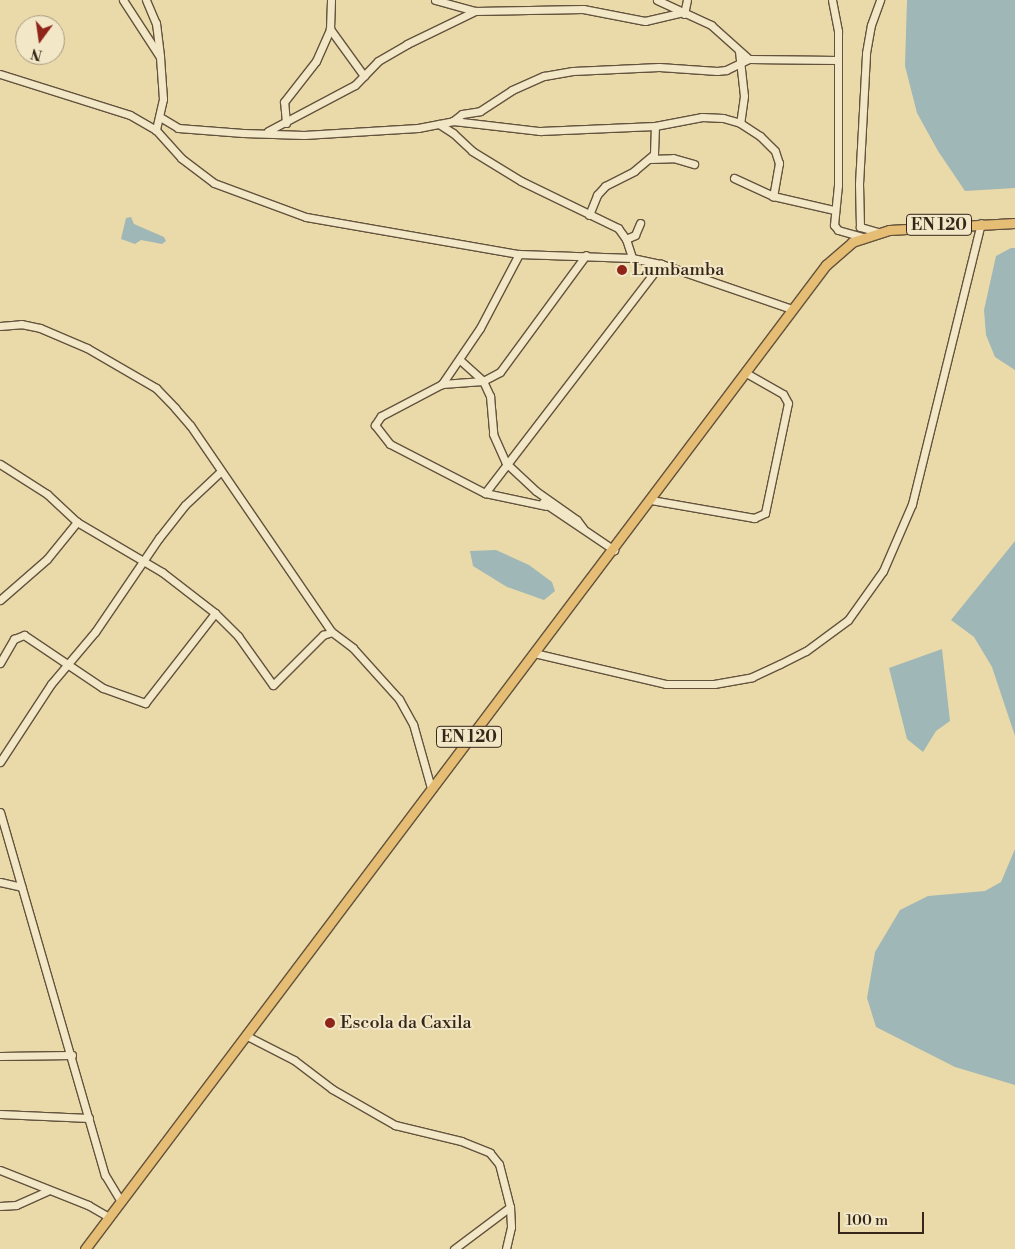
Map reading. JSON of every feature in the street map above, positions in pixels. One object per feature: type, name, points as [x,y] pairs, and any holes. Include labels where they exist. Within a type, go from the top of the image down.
[{"type":"main road","name":"EN 120","points":[[85,1249],[247,1036],[431,788],[614,550],[792,309],[840,250],[863,237],[910,226],[1015,223]]},
{"type":"street","points":[[123,0],[160,57]]},
{"type":"street","points":[[146,0],[156,23],[160,57],[163,100],[156,130]]},
{"type":"street","points":[[286,124],[286,98],[313,67],[330,30],[331,0]]},
{"type":"street","points":[[435,0],[475,11],[583,9],[645,21],[683,14]]},
{"type":"street","points":[[657,0],[683,14],[711,25],[748,59]]},
{"type":"street","points":[[683,14],[687,0]]},
{"type":"street","points":[[832,0],[837,24],[838,164],[834,210],[835,228],[863,237]]},
{"type":"street","points":[[878,232],[860,227],[859,184],[866,53],[870,26],[880,0]]},
{"type":"street","points":[[265,133],[286,124],[355,86],[378,61],[407,44],[475,11]]},
{"type":"street","points":[[330,30],[364,76]]},
{"type":"street","points":[[739,51],[738,65],[744,96],[740,123]]},
{"type":"street","points":[[453,121],[462,114],[485,109],[512,90],[544,76],[573,71],[658,67],[717,71],[738,65],[748,59],[836,60]]},
{"type":"street","points":[[0,74],[130,115],[156,130],[181,158],[214,183],[255,201],[306,217],[519,254],[632,258],[661,264],[792,309]]},
{"type":"street","points":[[160,117],[178,128],[304,135],[376,132],[453,121],[531,131],[655,126],[714,116],[740,123],[760,136],[778,158],[773,196]]},
{"type":"street","points":[[439,124],[453,133],[472,151],[521,181],[618,228],[626,239],[632,258]]},
{"type":"street","points":[[650,159],[656,145],[655,126]]},
{"type":"street","points":[[589,215],[597,195],[605,186],[650,159],[674,158],[694,164]]},
{"type":"street","points":[[734,178],[773,196],[834,210]]},
{"type":"street","points":[[626,239],[635,235],[640,223]]},
{"type":"street","points":[[534,653],[666,684],[714,684],[752,677],[780,664],[806,651],[848,620],[883,571],[912,504],[982,223]]},
{"type":"street","points":[[442,384],[460,360],[519,254]]},
{"type":"street","points":[[586,255],[500,372],[483,381],[442,384],[381,416],[376,429],[396,448],[485,493],[546,506],[583,528],[614,550]]},
{"type":"street","points":[[485,493],[599,343],[637,299],[661,264]]},
{"type":"street","points":[[0,326],[21,324],[40,328],[87,348],[156,388],[190,425],[220,472],[332,632],[353,648],[399,699],[413,724],[431,788]]},
{"type":"street","points":[[460,360],[483,381],[493,407],[494,441],[506,463],[536,491],[577,520],[583,528]]},
{"type":"street","points":[[651,500],[754,518],[765,513],[788,403],[783,394],[746,373]]},
{"type":"street","points":[[0,464],[47,494],[78,522],[162,572],[215,613],[238,636],[273,685],[323,635],[332,632]]},
{"type":"street","points":[[0,762],[67,666],[96,632],[184,505],[220,472]]},
{"type":"street","points":[[536,491],[546,506]]},
{"type":"street","points":[[0,600],[47,559],[78,522]]},
{"type":"street","points":[[0,663],[14,639],[20,634],[103,688],[145,703],[215,613]]},
{"type":"street","points":[[0,812],[72,1055],[105,1176],[121,1202]]},
{"type":"street","points":[[0,882],[21,887]]},
{"type":"street","points":[[247,1036],[294,1060],[332,1089],[395,1125],[461,1141],[490,1152],[499,1164],[510,1207],[511,1227],[506,1249]]},
{"type":"street","points":[[0,1056],[72,1055]]},
{"type":"street","points":[[0,1114],[89,1118]]},
{"type":"street","points":[[0,1170],[47,1191],[88,1205],[109,1217]]},
{"type":"street","points":[[0,1206],[16,1205],[47,1191]]},
{"type":"street","points":[[454,1249],[510,1207]]},
{"type":"water","points":[[907,0],[1015,0],[1015,188],[965,191],[938,151],[917,113],[905,66]]},
{"type":"water","points":[[131,217],[134,224],[164,237],[166,241],[162,244],[141,240],[135,244],[121,239],[126,218]]},
{"type":"water","points":[[1011,248],[1015,248],[1015,370],[995,357],[986,335],[984,310],[996,256]]},
{"type":"water","points":[[1015,541],[1015,736],[992,667],[974,637],[951,620]]},
{"type":"water","points":[[496,550],[529,565],[552,582],[555,591],[544,600],[507,587],[473,566],[470,551]]},
{"type":"water","points":[[942,649],[950,721],[936,731],[923,752],[907,739],[889,668]]},
{"type":"water","points":[[1015,849],[1015,1085],[955,1067],[876,1027],[867,998],[875,952],[900,910],[928,896],[985,891],[1001,882]]},
{"type":"place","name":"Lumbamba","points":[[622,270]]},
{"type":"place","name":"Escola da Caxila","points":[[330,1023]]}]
